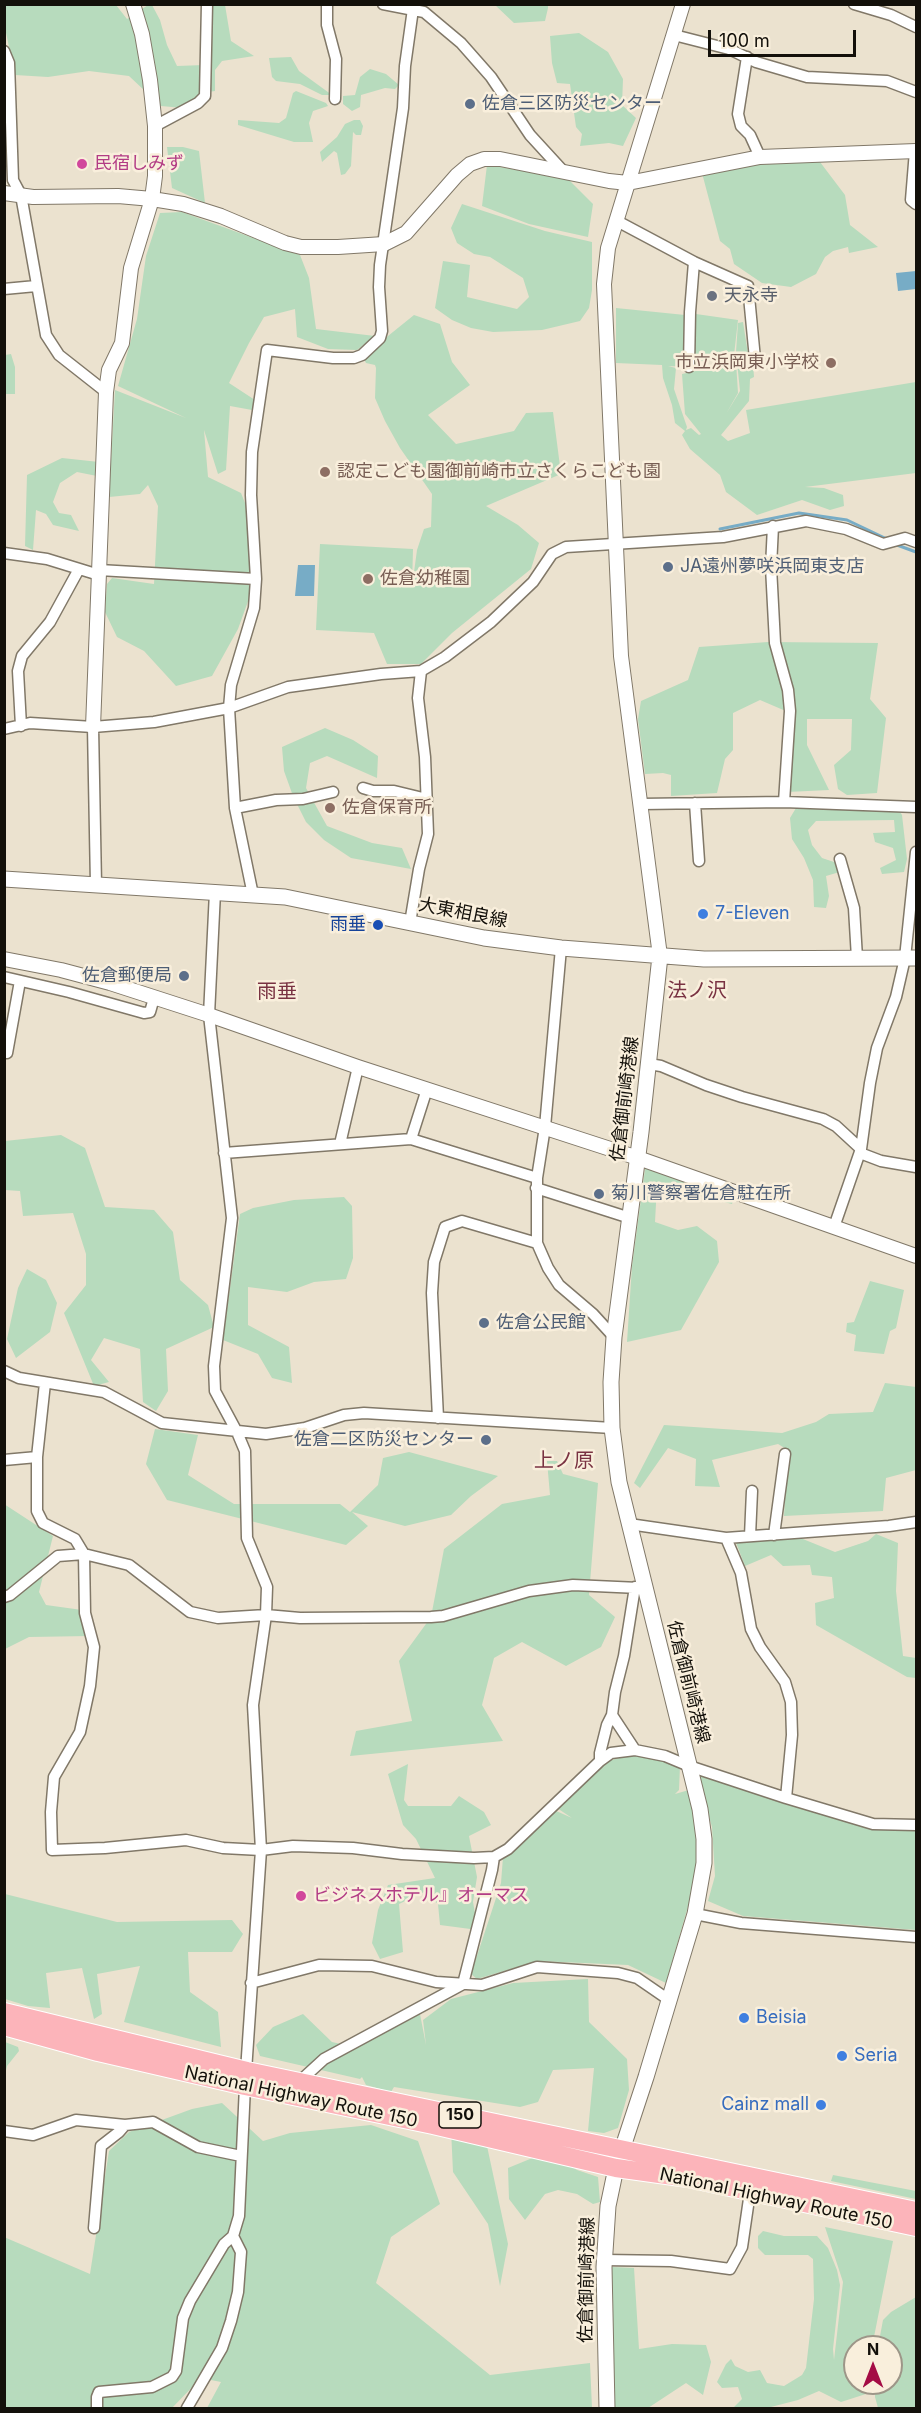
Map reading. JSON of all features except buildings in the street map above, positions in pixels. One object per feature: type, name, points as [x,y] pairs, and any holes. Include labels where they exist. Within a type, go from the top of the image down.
[{"type":"highway","name":"National Highway Route 150","points":[[4,2012],[246,2078],[433,2125],[616,2168],[688,2178],[916,2227]]},
{"type":"highway","name":"National Highway Route 150","points":[[4,2026],[98,2052],[246,2078],[300,2081],[916,2211]]},
{"type":"main road","name":"大東相良線","points":[[4,879],[285,897],[484,938],[561,948],[704,959],[911,958]]},
{"type":"main road","name":"佐倉御前崎港線","points":[[607,2409],[604,2260],[608,2206],[616,2168],[695,1914],[701,1889],[704,1839],[700,1809],[640,1588],[619,1482],[612,1428],[611,1382],[614,1337],[638,1158],[660,956]]},
{"type":"street","points":[[96,885],[93,727],[106,392],[110,370],[122,343],[131,268],[152,199],[155,176],[155,126],[142,34],[133,4]]},
{"type":"street","points":[[155,126],[198,103],[205,96],[207,4]]},
{"type":"street","points":[[327,4],[327,25],[336,59],[335,99]]},
{"type":"street","points":[[383,4],[424,12],[461,43],[491,77],[530,135],[562,171]]},
{"type":"street","points":[[660,956],[621,656],[604,284],[608,248],[683,4]]},
{"type":"street","points":[[854,4],[891,15],[916,27]]},
{"type":"street","points":[[253,895],[235,808],[229,708],[231,685],[254,608],[256,579],[251,495],[252,452],[267,350],[354,357],[362,355],[380,338],[382,331],[379,287],[394,159],[403,108],[405,66],[413,9]]},
{"type":"street","points":[[674,35],[729,49],[807,77],[887,81],[916,92]]},
{"type":"street","points":[[4,51],[9,63],[14,180],[21,195],[46,335],[57,353],[106,392]]},
{"type":"street","points":[[747,57],[738,114],[741,126],[750,135],[760,157]]},
{"type":"street","points":[[4,193],[118,196],[183,204],[301,247],[384,244],[406,233],[457,175],[470,164],[484,159],[500,159],[628,183],[760,157],[916,151],[911,200],[916,204]]},
{"type":"street","points":[[617,220],[694,262],[748,286],[755,359]]},
{"type":"street","points":[[689,367],[694,262]]},
{"type":"street","points":[[4,289],[36,286]]},
{"type":"street","points":[[4,729],[30,723],[93,727],[154,722],[229,708],[288,687],[421,671],[446,657],[491,622],[533,582],[552,554],[566,547],[615,546],[723,537],[806,521],[846,529],[883,544],[905,538],[916,542]]},
{"type":"street","points":[[773,526],[771,567],[776,643],[788,690],[790,711],[784,802]]},
{"type":"street","points":[[4,553],[47,559],[99,573],[256,579]]},
{"type":"street","points":[[21,726],[18,670],[22,656],[50,622],[79,569]]},
{"type":"street","points":[[410,923],[418,869],[428,834],[425,757],[418,698],[421,671]]},
{"type":"street","points":[[363,788],[373,791],[394,791],[427,799]]},
{"type":"street","points":[[235,808],[276,800],[303,799],[333,792]]},
{"type":"street","points":[[641,804],[784,802],[916,807]]},
{"type":"street","points":[[695,803],[699,861]]},
{"type":"street","points":[[834,1227],[860,1151],[877,1048],[911,958],[916,852]]},
{"type":"street","points":[[840,859],[854,908],[857,958]]},
{"type":"street","points":[[97,2409],[99,2392],[152,2387],[172,2377],[176,2371],[183,2318],[190,2301],[224,2244],[233,2236],[239,2216],[251,1983],[261,1850],[253,1706],[266,1615],[267,1587],[247,1538],[245,1452],[215,1390],[214,1366],[232,1218],[209,1015],[215,892]]},
{"type":"street","points":[[561,948],[544,1127],[536,1183],[537,1243],[548,1268],[559,1285],[593,1314],[614,1337]]},
{"type":"street","points":[[4,959],[61,970],[209,1015],[357,1067],[638,1158],[916,1256]]},
{"type":"street","points":[[4,977],[144,1013],[150,1012],[154,998]]},
{"type":"street","points":[[7,1053],[20,981]]},
{"type":"street","points":[[649,1064],[661,1066],[733,1094],[823,1119],[836,1126],[860,1151],[880,1161],[916,1167]]},
{"type":"street","points":[[340,1144],[357,1067]]},
{"type":"street","points":[[411,1139],[427,1089]]},
{"type":"street","points":[[224,1153],[411,1139],[630,1218]]},
{"type":"street","points":[[438,1418],[432,1293],[434,1262],[445,1227],[462,1221],[537,1243]]},
{"type":"street","points":[[4,1371],[19,1378],[104,1392],[162,1423],[237,1432],[266,1434],[305,1428],[344,1415],[364,1413],[612,1428]]},
{"type":"street","points":[[45,1383],[37,1457],[37,1511],[43,1522],[75,1539],[84,1554],[85,1613],[94,1647],[90,1686],[80,1732],[54,1777],[51,1812],[52,1850],[105,1848],[186,1840],[223,1848],[261,1850],[293,1846],[474,1858],[494,1857],[508,1849],[600,1761],[611,1753],[635,1750],[665,1756],[786,1798],[873,1824],[916,1825]]},
{"type":"street","points":[[774,1535],[785,1454]]},
{"type":"street","points":[[4,1460],[37,1457]]},
{"type":"street","points":[[750,1536],[752,1491]]},
{"type":"street","points":[[629,1524],[726,1538],[916,1522]]},
{"type":"street","points":[[726,1538],[741,1573],[751,1629],[760,1647],[785,1682],[791,1702],[792,1735],[786,1798]]},
{"type":"street","points":[[4,1597],[10,1595],[58,1556],[84,1554],[129,1565],[190,1612],[218,1618],[266,1615],[300,1618],[443,1616],[529,1591],[573,1584],[640,1588],[600,1761]]},
{"type":"street","points":[[612,1715],[635,1750]]},
{"type":"street","points":[[300,2081],[324,2059],[463,1984],[494,1857]]},
{"type":"street","points":[[695,1914],[741,1923],[916,1937]]},
{"type":"street","points":[[251,1983],[319,1965],[372,1966],[436,1982],[482,1985],[537,1967],[544,1967],[618,1973],[637,1978],[669,2000]]},
{"type":"street","points":[[4,2131],[33,2135],[76,2120],[125,2125],[153,2122],[198,2147],[241,2156]]},
{"type":"street","points":[[94,2228],[101,2146],[125,2125]]},
{"type":"street","points":[[604,2260],[671,2261],[730,2269],[742,2247],[750,2192]]},
{"type":"street","points":[[187,2409],[222,2348],[231,2321],[238,2292],[241,2252],[233,2236]]},
{"type":"green space","points":[[4,5],[116,5],[127,19],[148,5],[152,5],[177,66],[204,65],[202,95],[183,108],[161,106],[129,76],[89,71],[48,77],[15,75],[5,28]]},
{"type":"green space","points":[[211,5],[225,5],[231,41],[254,56],[222,61],[215,70],[215,91],[208,92]]},
{"type":"green space","points":[[495,5],[548,5],[548,8],[545,21],[514,23]]},
{"type":"green space","points":[[579,33],[608,52],[623,79],[622,105],[636,118],[623,146],[609,143],[580,146],[582,134],[576,127],[570,84],[557,83],[552,63],[550,36]]},
{"type":"green space","points":[[291,57],[299,71],[332,95],[322,95],[300,84],[276,81],[272,77],[269,58]]},
{"type":"green space","points":[[370,69],[386,74],[399,85],[395,89],[385,88],[361,95],[360,107],[352,111],[343,104],[343,96],[355,95],[360,77]]},
{"type":"green space","points":[[296,91],[326,103],[328,106],[313,111],[309,123],[313,142],[294,142],[238,125],[238,120],[279,123],[286,118],[293,93]]},
{"type":"green space","points":[[360,120],[363,126],[361,135],[353,132],[351,166],[345,174],[341,175],[337,153],[334,151],[322,162],[320,152],[337,137],[345,124]]},
{"type":"green space","points":[[167,147],[183,147],[199,151],[205,203],[172,188]]},
{"type":"green space","points":[[777,162],[820,162],[845,195],[850,225],[878,247],[849,253],[848,247],[833,251],[825,257],[816,274],[791,287],[762,283],[734,264],[730,249],[720,241],[702,173]]},
{"type":"green space","points":[[487,165],[567,178],[593,204],[588,237],[529,224],[482,206]]},
{"type":"green space","points":[[462,204],[545,231],[592,242],[592,290],[589,308],[580,321],[542,330],[493,332],[471,328],[452,320],[435,308],[443,261],[470,265],[467,297],[517,309],[529,297],[523,278],[490,257],[474,254],[457,243],[451,228]]},
{"type":"green space","points":[[182,212],[300,255],[309,278],[316,329],[375,336],[357,350],[328,349],[297,337],[295,309],[264,317],[249,343],[229,383],[258,402],[252,410],[230,406],[226,470],[218,474],[204,430],[208,477],[241,493],[247,508],[252,564],[251,593],[238,629],[212,676],[176,686],[144,651],[117,637],[105,612],[107,584],[112,578],[154,584],[158,506],[148,485],[140,494],[109,497],[115,390],[186,418],[118,386],[137,319],[146,256],[160,213]]},
{"type":"green space","points":[[616,308],[685,315],[689,367],[668,366],[676,368],[674,389],[687,427],[686,430],[691,428],[699,435],[701,434],[685,414],[682,374],[736,362],[738,393],[726,414],[740,391],[736,352],[738,323],[743,322],[754,377],[750,379],[749,401],[721,435],[728,441],[750,433],[746,410],[916,382],[916,473],[805,487],[824,488],[843,495],[844,506],[830,510],[802,500],[757,515],[726,492],[720,475],[690,449],[682,435],[685,431],[675,423],[663,378],[662,365],[616,363]]},
{"type":"green space","points":[[696,314],[738,320],[734,355],[693,363]]},
{"type":"green space","points":[[414,315],[440,324],[452,362],[470,385],[428,415],[456,444],[514,431],[526,413],[553,412],[561,474],[486,506],[518,525],[539,543],[531,569],[452,633],[421,664],[387,664],[374,633],[316,630],[320,544],[413,549],[412,587],[417,550],[424,529],[431,527],[432,494],[400,448],[385,421],[375,398],[375,365],[366,363],[364,359]]},
{"type":"green space","points":[[11,354],[15,367],[15,394],[5,394],[5,355]]},
{"type":"green space","points":[[62,458],[99,462],[97,476],[77,472],[60,483],[53,502],[59,513],[71,515],[79,531],[53,525],[46,514],[36,510],[33,550],[25,546],[27,475]]},
{"type":"green space","points":[[768,642],[878,643],[870,699],[886,718],[877,793],[847,795],[838,789],[834,765],[851,750],[852,719],[807,719],[807,745],[829,790],[787,792],[795,715],[760,700],[733,713],[733,750],[725,759],[717,793],[671,796],[671,775],[645,774],[638,719],[641,701],[688,680],[699,647]]},
{"type":"green space","points":[[325,728],[353,740],[378,756],[377,778],[327,756],[310,763],[306,788],[327,826],[372,843],[402,848],[411,869],[351,858],[324,840],[306,822],[284,771],[282,747]]},
{"type":"green space","points":[[809,803],[897,807],[902,815],[907,859],[904,872],[882,874],[880,868],[896,860],[893,848],[875,842],[873,833],[895,832],[894,820],[816,821],[808,830],[812,845],[822,858],[837,863],[843,871],[826,876],[829,896],[826,908],[814,907],[813,880],[804,858],[792,839],[790,818],[796,808]]},
{"type":"green space","points":[[61,1135],[85,1148],[105,1207],[154,1210],[173,1232],[180,1280],[208,1305],[214,1327],[166,1349],[168,1391],[156,1411],[143,1402],[140,1349],[104,1338],[91,1360],[109,1382],[94,1386],[64,1313],[86,1285],[86,1254],[73,1213],[23,1216],[20,1191],[5,1190],[5,1141]]},
{"type":"green space","points":[[646,1162],[735,1194],[732,1204],[657,1185],[655,1222],[678,1230],[697,1226],[717,1241],[719,1262],[681,1330],[627,1342],[632,1266]]},
{"type":"green space","points":[[344,1197],[352,1206],[353,1258],[346,1279],[314,1282],[287,1292],[248,1287],[248,1325],[289,1347],[292,1383],[272,1378],[258,1354],[223,1340],[240,1214],[253,1208],[294,1200]]},
{"type":"green space","points":[[27,1269],[46,1280],[57,1303],[50,1332],[16,1358],[7,1339],[18,1288]]},
{"type":"green space","points":[[870,1281],[904,1290],[896,1328],[890,1331],[884,1354],[854,1351],[856,1335],[846,1332],[847,1323],[854,1322]]},
{"type":"green space","points":[[885,1383],[916,1387],[916,1470],[886,1478],[883,1511],[784,1516],[788,1450],[778,1444],[712,1460],[720,1487],[695,1486],[696,1459],[668,1448],[640,1488],[634,1483],[664,1425],[782,1433],[816,1422],[829,1414],[873,1412]]},
{"type":"green space","points":[[155,1429],[198,1435],[188,1475],[234,1504],[340,1504],[350,1512],[378,1485],[383,1458],[409,1452],[498,1476],[471,1496],[451,1515],[405,1526],[352,1512],[368,1526],[346,1545],[167,1500],[146,1464]]},
{"type":"green space","points":[[547,1461],[557,1461],[563,1474],[598,1483],[589,1595],[615,1617],[601,1647],[566,1666],[522,1642],[494,1658],[482,1705],[503,1741],[350,1756],[356,1731],[412,1721],[399,1661],[431,1617],[444,1549],[502,1504],[550,1495]]},
{"type":"green space","points":[[4,1504],[53,1536],[39,1592],[46,1605],[82,1610],[90,1636],[29,1637],[5,1649]]},
{"type":"green space","points":[[876,1534],[898,1543],[896,1591],[903,1656],[916,1658],[916,1678],[907,1677],[816,1625],[815,1603],[834,1598],[832,1577],[812,1575],[810,1565],[783,1566],[771,1555],[745,1566],[735,1540],[793,1535],[835,1552],[868,1541]]},
{"type":"green space","points":[[635,1754],[680,1766],[679,1790],[675,1794],[689,1790],[699,1842],[693,1889],[666,1983],[628,1965],[538,1961],[477,1979],[471,1974],[501,1883],[503,1857],[554,1810],[572,1818],[557,1808],[604,1762]]},
{"type":"green space","points":[[408,1764],[404,1800],[408,1806],[451,1806],[459,1796],[484,1812],[491,1825],[469,1836],[477,1877],[473,1902],[478,1930],[440,1925],[438,1904],[424,1892],[399,1904],[403,1952],[380,1959],[372,1943],[378,1910],[388,1885],[435,1878],[416,1839],[403,1825],[388,1774]]},
{"type":"green space","points":[[697,1775],[875,1829],[916,1827],[916,1930],[743,1916],[708,1901],[715,1876],[712,1827]]},
{"type":"green space","points":[[5,1894],[117,1922],[232,1920],[243,1934],[232,1952],[188,1952],[190,1992],[218,2012],[221,2047],[124,2022],[140,1966],[97,1974],[102,2014],[94,2019],[82,1968],[46,1973],[50,2008],[28,2006],[5,1999]]},
{"type":"green space","points":[[588,1979],[589,2022],[627,2059],[629,2090],[618,2128],[604,2133],[588,2131],[594,2068],[553,2070],[538,2102],[520,2107],[394,2087],[391,2092],[366,2085],[362,2077],[360,2079],[260,2056],[256,2045],[273,2027],[303,2014],[332,2042],[341,2044],[419,2009],[426,2045],[423,2020],[451,1999],[513,1983]]},
{"type":"green space","points":[[5,2042],[18,2047],[19,2051],[7,2066],[5,2075]]},
{"type":"green space","points":[[222,2103],[263,2141],[290,2133],[371,2125],[418,2141],[440,2204],[391,2237],[376,2283],[490,2375],[590,2363],[592,2408],[207,2408],[221,2382],[201,2378],[172,2408],[5,2408],[4,2237],[90,2274],[109,2151],[129,2132],[192,2109]]},
{"type":"green space","points":[[451,2129],[487,2146],[508,2244],[500,2286],[488,2224],[453,2172]]},
{"type":"green space","points":[[547,2152],[577,2170],[598,2177],[600,2202],[593,2204],[577,2194],[558,2190],[545,2194],[525,2220],[509,2199],[508,2168]]},
{"type":"green space","points":[[833,2175],[916,2191],[916,2199],[831,2181]]},
{"type":"green space","points":[[825,2227],[893,2241],[874,2335],[843,2335],[843,2395],[863,2395],[841,2402],[819,2391],[798,2400],[767,2408],[733,2408],[742,2399],[738,2387],[722,2388],[717,2382],[731,2359],[735,2366],[748,2372],[760,2370],[767,2383],[784,2386],[802,2375],[806,2368],[814,2299],[813,2259],[808,2255],[765,2255],[758,2248],[758,2236],[763,2231],[784,2236],[817,2236],[828,2248],[840,2285],[833,2349],[834,2360],[843,2282]]},
{"type":"green space","points":[[612,2267],[634,2268],[639,2349],[672,2344],[706,2345],[711,2362],[703,2395],[686,2383],[648,2408],[611,2408],[609,2349]]},
{"type":"green space","points":[[916,2297],[916,2408],[878,2408],[875,2397],[875,2395],[903,2395],[903,2335],[880,2335],[883,2320],[891,2312]]},
{"type":"water","points":[[916,271],[916,289],[898,291],[896,273]]},
{"type":"water","points":[[298,565],[315,565],[314,596],[295,596]]},
{"type":"waterway","points":[[720,529],[799,513],[847,520],[889,540]]},
{"type":"waterway","points":[[897,545],[916,552]]},
{"type":"place","name":"佐倉三区防災センター","points":[[470,104]]},
{"type":"place","name":"民宿しみず","points":[[82,164]]},
{"type":"place","name":"天永寺","points":[[712,296]]},
{"type":"place","name":"市立浜岡東小学校","points":[[831,363]]},
{"type":"place","name":"認定こども園御前崎市立さくらこども園","points":[[325,472]]},
{"type":"place","name":"JA遠州夢咲浜岡東支店","points":[[668,567]]},
{"type":"place","name":"佐倉幼稚園","points":[[368,579]]},
{"type":"place","name":"佐倉保育所","points":[[330,808]]},
{"type":"place","name":"7-Eleven","points":[[703,914]]},
{"type":"place","name":"雨垂","points":[[378,925]]},
{"type":"place","name":"佐倉郵便局","points":[[184,976]]},
{"type":"place","name":"菊川警察署佐倉駐在所","points":[[599,1194]]},
{"type":"place","name":"佐倉公民館","points":[[484,1323]]},
{"type":"place","name":"佐倉二区防災センター","points":[[486,1440]]},
{"type":"place","name":"ビジネスホテル』オーマス","points":[[301,1896]]},
{"type":"place","name":"Beisia","points":[[744,2018]]},
{"type":"place","name":"Seria","points":[[842,2056]]},
{"type":"place","name":"Cainz mall","points":[[821,2105]]},
{"type":"district","name":"法ノ沢","points":[[697,991]]},
{"type":"district","name":"雨垂","points":[[277,992]]},
{"type":"district","name":"上ノ原","points":[[564,1461]]}]
